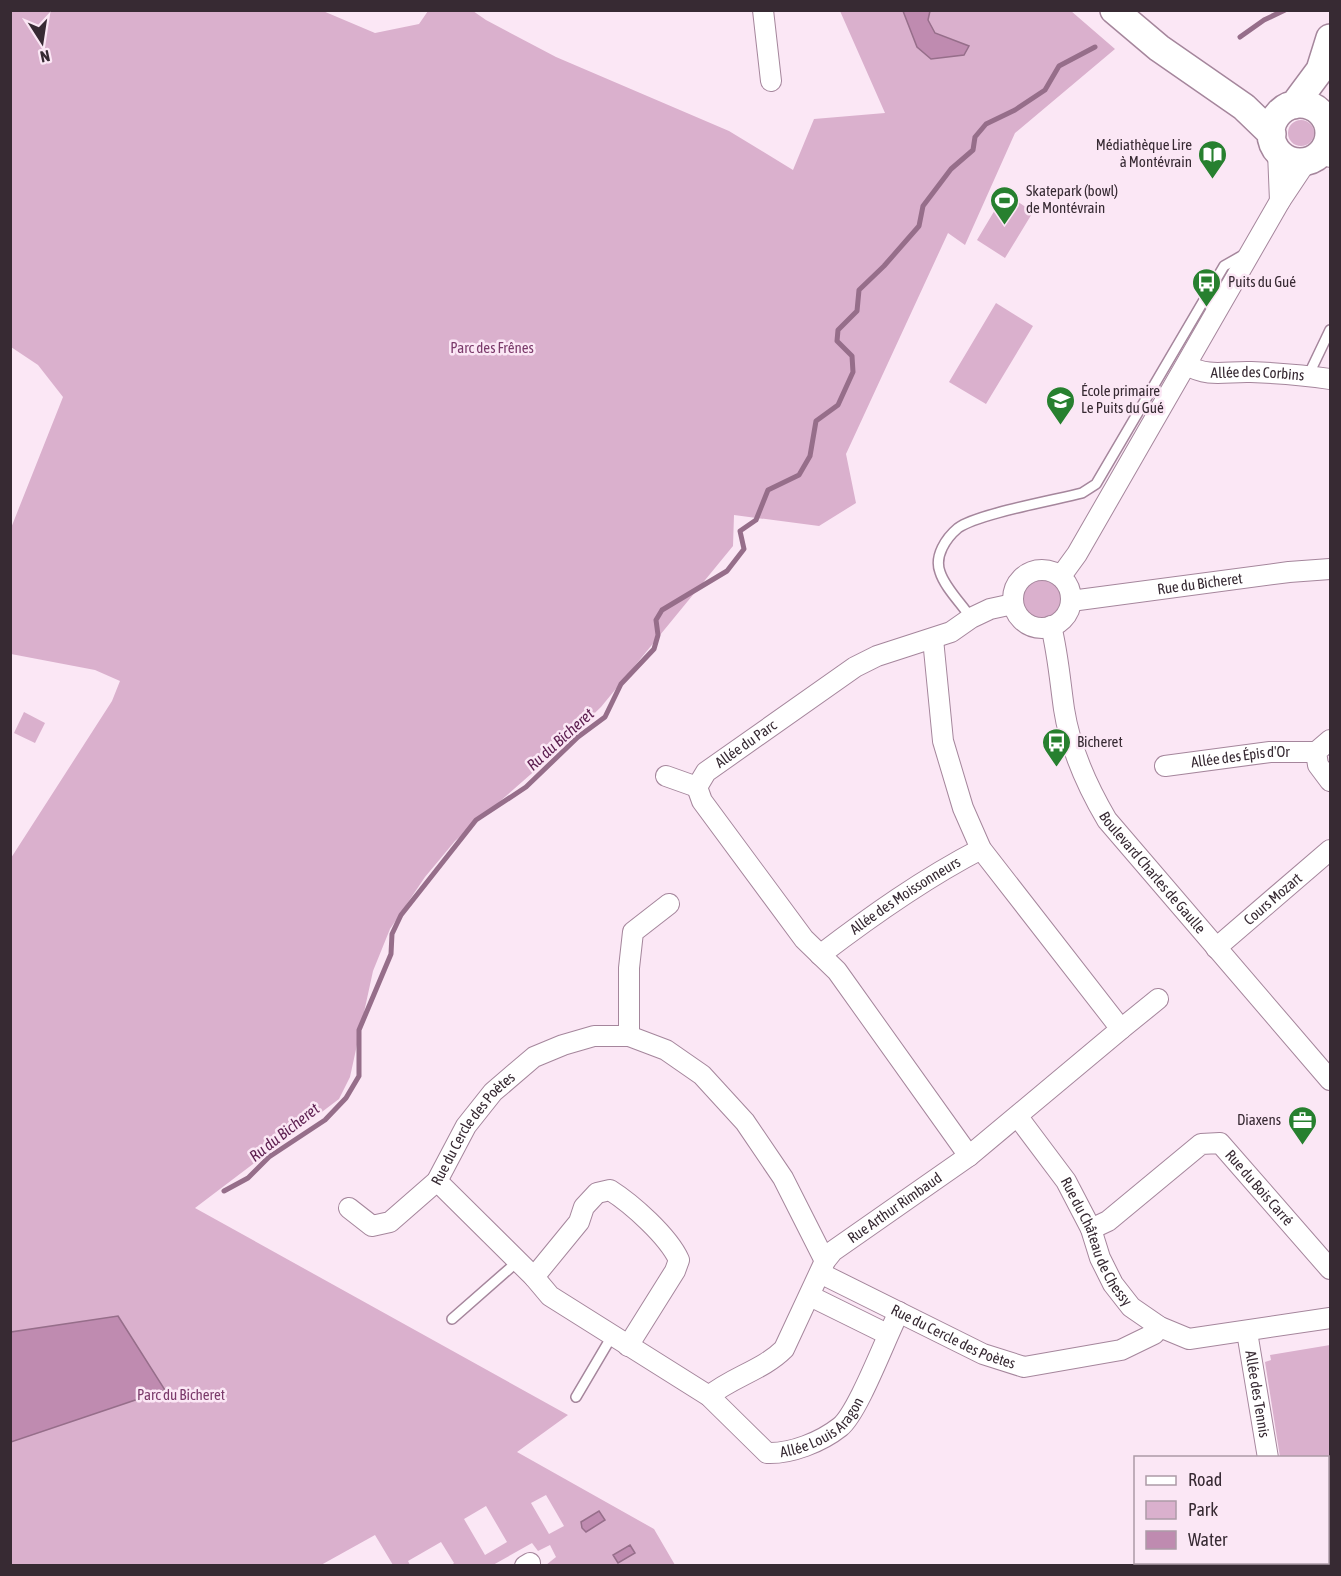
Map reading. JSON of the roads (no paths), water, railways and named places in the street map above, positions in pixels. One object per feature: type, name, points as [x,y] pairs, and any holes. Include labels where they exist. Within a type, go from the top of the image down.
[{"type":"main road","points":[[1114,10],[1159,48],[1244,107],[1282,125]]},
{"type":"main road","points":[[1320,70],[1323,115],[1329,129],[1329,137],[1320,157],[1291,160],[1282,125],[1320,70],[1330,38]]},
{"type":"main road","points":[[1282,125],[1310,106],[1323,115]]},
{"type":"street","points":[[763,10],[771,81]]},
{"type":"street","points":[[1280,201],[1282,125]]},
{"type":"street","points":[[1061,576],[1077,554],[1280,201],[1320,157]]},
{"type":"street","name":"Allée des Corbins","points":[[1187,364],[1198,371],[1215,374],[1247,372],[1330,379]]},
{"type":"street","name":"Rue du Bicheret","points":[[1071,601],[1289,572],[1330,569]]},
{"type":"street","points":[[1044,570],[1061,576],[1071,592],[1071,601],[1065,617],[1051,626],[1039,628],[1027,624],[1018,615],[1013,604],[1013,592],[1018,581],[1027,573],[1044,570]]},
{"type":"street","name":"Allée du Parc","points":[[697,788],[706,772],[855,667],[877,656],[951,632],[971,618],[1013,604]]},
{"type":"street","name":"Boulevard Charles de Gaulle","points":[[1051,626],[1064,711],[1074,749],[1094,798],[1123,841],[1330,1080]]},
{"type":"street","points":[[933,639],[943,741],[963,808],[981,849],[1121,1029]]},
{"type":"street","points":[[1323,746],[1318,765],[1330,781]]},
{"type":"street","name":"Allée des Épis d'Or","points":[[1165,766],[1323,746]]},
{"type":"street","points":[[666,776],[697,788],[702,801],[804,939],[826,951],[837,970],[969,1156]]},
{"type":"street","name":"Allée des Moissonneurs","points":[[826,951],[899,897],[939,871],[981,849]]},
{"type":"street","name":"Cours Mozart","points":[[1216,948],[1330,850]]},
{"type":"street","points":[[629,1036],[629,968],[633,932],[669,904]]},
{"type":"street","points":[[1018,1117],[1158,999]]},
{"type":"street","name":"Rue du Cercle des Poètes","points":[[709,1396],[550,1296],[534,1277],[437,1181],[466,1126],[493,1092],[534,1057],[594,1036],[629,1036],[666,1050],[702,1075],[745,1122],[783,1178],[823,1267],[899,1312],[983,1354],[1024,1367],[1121,1350],[1154,1334],[1160,1327]]},
{"type":"street","name":"Rue Arthur Rimbaud","points":[[823,1267],[833,1251],[969,1156],[1018,1117]]},
{"type":"street","name":"Rue du Château de Chessy","points":[[1018,1117],[1066,1180],[1091,1229],[1100,1258],[1113,1284],[1131,1307],[1160,1327],[1190,1339],[1330,1318]]},
{"type":"street","name":"Rue du Bois Carré","points":[[1091,1229],[1108,1221],[1201,1143],[1220,1143],[1330,1269]]},
{"type":"street","points":[[350,1208],[372,1226],[390,1222],[437,1181]]},
{"type":"street","points":[[534,1277],[561,1247],[579,1222],[584,1207],[597,1193],[610,1190],[620,1196],[675,1250],[679,1260],[675,1270],[620,1341]]},
{"type":"street","points":[[709,1396],[779,1354],[793,1334],[823,1267]]},
{"type":"street","points":[[810,1296],[887,1334]]},
{"type":"street","name":"Allée Louis Aragon","points":[[709,1396],[767,1453],[783,1454],[816,1440],[842,1426],[860,1396],[899,1312]]},
{"type":"street","name":"Allée des Tennis","points":[[1247,1332],[1268,1456]]},
{"type":"lane","points":[[971,618],[939,572],[939,557],[945,541],[959,527],[980,519],[1082,493],[1096,484],[1224,266],[1255,248]]},
{"type":"lane","points":[[1308,376],[1330,330]]},
{"type":"lane","points":[[452,1319],[517,1262]]},
{"type":"lane","points":[[576,1397],[620,1341]]},
{"type":"water","points":[[903,11],[930,11],[928,20],[935,33],[969,46],[964,55],[931,59],[917,47]]},
{"type":"water","points":[[118,1316],[165,1390],[11,1442],[11,1332]]},
{"type":"water","points":[[599,1511],[605,1520],[586,1532],[581,1522]]},
{"type":"water","points":[[630,1545],[635,1553],[618,1563],[613,1555]]},
{"type":"waterway","name":"Ru du Bicheret","points":[[1240,37],[1264,20],[1285,10]]},
{"type":"waterway","name":"Ru du Bicheret","points":[[224,1191],[248,1178],[269,1157],[325,1120],[346,1098],[359,1076],[359,1030],[391,954],[392,934],[401,915],[476,820],[526,787],[578,737],[605,717],[621,684],[654,649],[658,635],[656,620],[662,610],[727,571],[744,549],[740,531],[756,520],[768,490],[799,475],[810,456],[816,421],[838,405],[853,372],[852,356],[837,341],[838,330],[857,311],[859,290],[884,266],[919,226],[923,206],[951,169],[973,150],[975,137],[986,124],[1015,110],[1045,90],[1059,66],[1095,47]]},
{"type":"place","name":"Médiathèque Lire à Montévrain","points":[[1213,180]]},
{"type":"place","name":"Skatepark (bowl) de Montévrain","points":[[1005,226]]},
{"type":"place","name":"Puits du Gué","points":[[1207,308]]},
{"type":"place","name":"École primaire Le Puits du Gué","points":[[1060,426]]},
{"type":"place","name":"Bicheret","points":[[1056,768]]},
{"type":"place","name":"Diaxens","points":[[1302,1146]]},
{"type":"park label","name":"Parc des Frênes","points":[[492,348]]},
{"type":"park label","name":"Parc du Bicheret","points":[[181,1395]]}]
